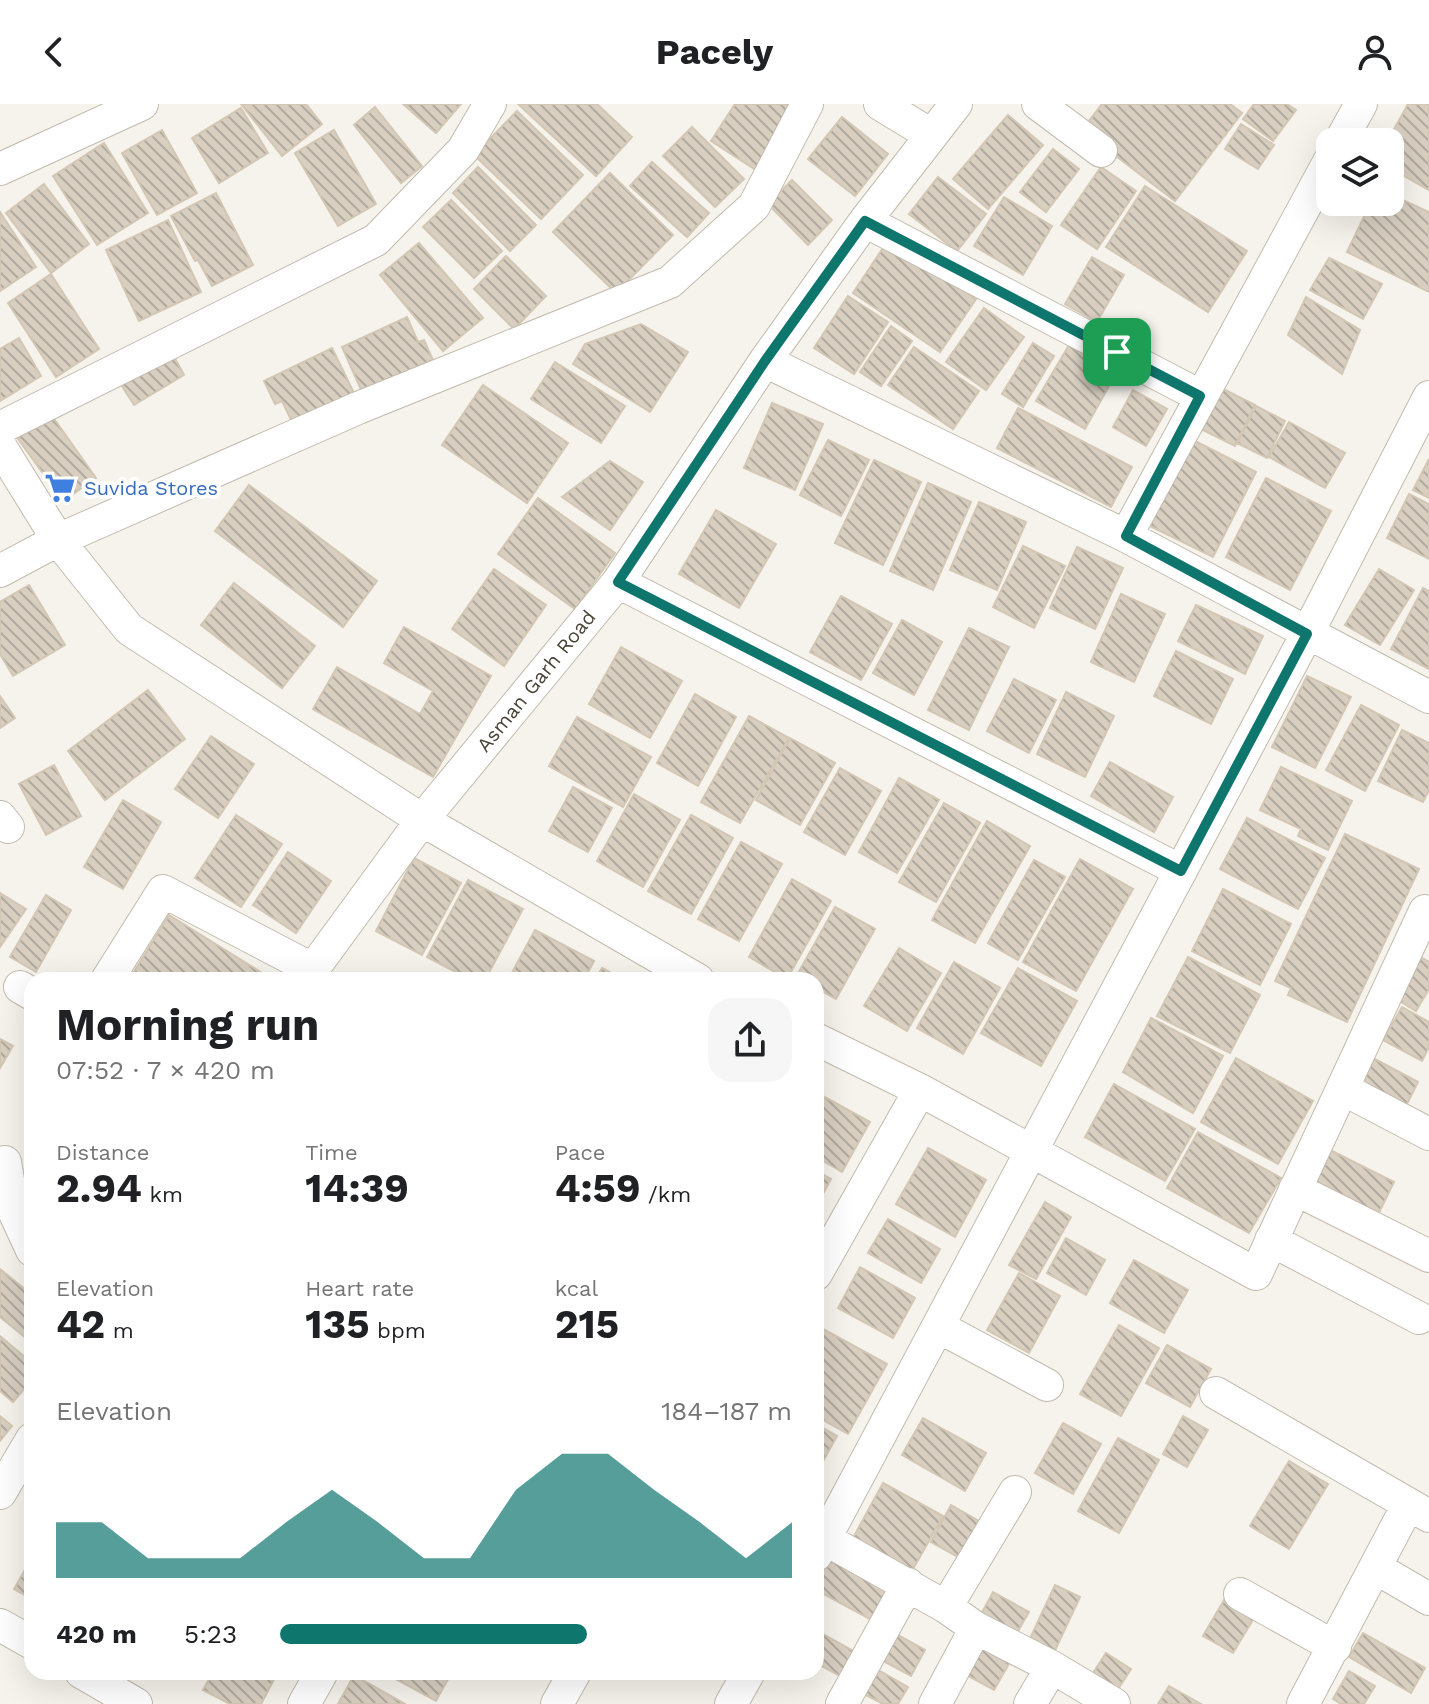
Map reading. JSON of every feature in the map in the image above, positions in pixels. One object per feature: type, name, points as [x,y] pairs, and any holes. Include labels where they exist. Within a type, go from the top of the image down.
[{"type":"street","points":[[0,169],[142,104]]},
{"type":"street","points":[[0,428],[376,240],[463,150],[490,104]]},
{"type":"street","points":[[0,571],[58,540],[358,408],[670,282],[754,206],[807,104]]},
{"type":"street","points":[[880,104],[931,135]]},
{"type":"street","name":"Asman Garh Road","points":[[310,972],[422,820],[618,582],[765,361],[865,221],[956,104]]},
{"type":"street","points":[[1038,104],[1101,151]]},
{"type":"street","points":[[1348,128],[1361,104]]},
{"type":"street","points":[[1126,536],[1316,185]]},
{"type":"street","points":[[865,221],[1200,396]]},
{"type":"street","points":[[765,361],[1126,536],[1429,697]]},
{"type":"street","points":[[824,1540],[1033,1152],[1429,397]]},
{"type":"street","points":[[0,446],[58,540],[129,629],[422,820],[684,972]]},
{"type":"street","points":[[618,582],[1181,871]]},
{"type":"street","points":[[112,972],[163,891],[305,972]]},
{"type":"street","points":[[824,1043],[920,1090],[1256,1274],[1425,911],[1429,913]]},
{"type":"street","points":[[1343,1089],[1429,1134]]},
{"type":"street","points":[[824,1260],[920,1090]]},
{"type":"street","points":[[5,1162],[13,1209],[24,1233]]},
{"type":"street","points":[[1295,1189],[1429,1256]]},
{"type":"street","points":[[1271,1240],[1419,1318]]},
{"type":"street","points":[[939,1327],[1047,1385]]},
{"type":"street","points":[[1216,1393],[1418,1510],[1376,1568],[1303,1704]]},
{"type":"street","points":[[0,1493],[24,1452]]},
{"type":"street","points":[[946,1607],[1015,1492]]},
{"type":"street","points":[[824,1549],[908,1584],[976,1628],[1052,1667],[1114,1704]]},
{"type":"street","points":[[1376,1568],[1429,1599]]},
{"type":"street","points":[[842,1704],[908,1584]]},
{"type":"street","points":[[1240,1594],[1335,1647]]},
{"type":"street","points":[[0,1625],[24,1638]]},
{"type":"street","points":[[935,1704],[976,1628]]},
{"type":"street","points":[[1030,1704],[1052,1667]]},
{"type":"street","points":[[95,1680],[136,1704]]},
{"type":"street","points":[[304,1704],[318,1680]]},
{"type":"street","points":[[557,1704],[570,1680]]},
{"type":"street","points":[[731,1704],[744,1680]]},
{"type":"building","points":[[241,104],[306,104],[322,124],[282,156]]},
{"type":"building","points":[[403,104],[461,104],[436,133]]},
{"type":"building","points":[[518,104],[597,104],[632,137],[596,176]]},
{"type":"building","points":[[735,104],[799,104],[756,170],[711,141]]},
{"type":"building","points":[[1102,104],[1230,104],[1242,113],[1175,201],[1082,130]]},
{"type":"building","points":[[1254,104],[1287,104],[1296,110],[1273,141],[1243,119]]},
{"type":"building","points":[[1408,104],[1429,104],[1429,190],[1404,176],[1404,128],[1395,128]]},
{"type":"building","points":[[375,107],[422,166],[401,183],[354,125]]},
{"type":"building","points":[[241,108],[268,153],[219,183],[192,138]]},
{"type":"building","points":[[517,111],[583,175],[541,219],[474,155]]},
{"type":"building","points":[[1008,115],[1043,145],[988,209],[953,179]]},
{"type":"building","points":[[842,117],[888,154],[855,196],[808,159]]},
{"type":"building","points":[[1241,124],[1274,145],[1258,169],[1225,149]]},
{"type":"building","points":[[692,127],[744,179],[715,207],[663,156]]},
{"type":"building","points":[[162,130],[197,193],[157,215],[122,153]]},
{"type":"building","points":[[334,130],[376,204],[338,226],[295,153]]},
{"type":"building","points":[[104,143],[148,213],[97,245],[53,176]]},
{"type":"building","points":[[1053,149],[1079,169],[1046,212],[1020,192]]},
{"type":"building","points":[[652,162],[709,213],[687,237],[630,186]]},
{"type":"building","points":[[478,167],[536,225],[510,251],[453,193]]},
{"type":"building","points":[[1101,167],[1136,191],[1097,249],[1061,225]]},
{"type":"building","points":[[610,173],[673,235],[616,293],[553,232]]},
{"type":"building","points":[[938,177],[986,214],[957,251],[909,214]]},
{"type":"building","points":[[792,180],[832,220],[808,245],[768,204]]},
{"type":"building","points":[[44,184],[89,244],[51,273],[6,213]]},
{"type":"building","points":[[1145,186],[1247,251],[1208,312],[1106,247]]},
{"type":"building","points":[[216,193],[253,265],[212,286],[171,216]]},
{"type":"building","points":[[1004,197],[1052,226],[1023,275],[974,246]]},
{"type":"building","points":[[451,200],[502,251],[474,278],[423,227]]},
{"type":"building","points":[[1404,200],[1429,212],[1429,292],[1347,252],[1364,216],[1404,216]]},
{"type":"building","points":[[0,212],[36,267],[0,291]]},
{"type":"building","points":[[168,220],[201,292],[139,321],[106,250]]},
{"type":"building","points":[[889,239],[976,299],[940,352],[853,293]]},
{"type":"building","points":[[419,243],[483,318],[443,351],[380,275]]},
{"type":"building","points":[[506,256],[546,296],[514,329],[474,289]]},
{"type":"building","points":[[1092,257],[1124,275],[1097,322],[1065,304]]},
{"type":"building","points":[[1329,258],[1382,284],[1363,319],[1310,290]]},
{"type":"building","points":[[51,274],[99,349],[56,377],[8,303]]},
{"type":"building","points":[[848,296],[888,322],[854,374],[814,348]]},
{"type":"building","points":[[1306,297],[1360,330],[1342,374],[1288,335]]},
{"type":"building","points":[[984,308],[1024,337],[986,390],[946,362]]},
{"type":"building","points":[[407,317],[418,342],[424,340],[433,360],[362,392],[342,347]]},
{"type":"building","points":[[641,324],[688,352],[650,412],[573,364],[585,344]]},
{"type":"building","points":[[891,326],[912,341],[881,386],[860,372]]},
{"type":"building","points":[[19,338],[41,376],[0,401],[0,349]]},
{"type":"building","points":[[1033,343],[1054,356],[1023,407],[1002,394]]},
{"type":"building","points":[[1069,345],[1117,372],[1085,429],[1036,401]]},
{"type":"building","points":[[914,347],[979,391],[953,429],[888,385]]},
{"type":"building","points":[[332,348],[355,395],[293,424],[282,401],[275,404],[264,381]]},
{"type":"building","points":[[172,353],[184,375],[134,405],[120,383]]},
{"type":"building","points":[[555,362],[625,406],[601,443],[531,399]]},
{"type":"building","points":[[483,385],[568,443],[527,503],[442,445]]},
{"type":"building","points":[[1221,388],[1255,405],[1235,446],[1201,429]]},
{"type":"building","points":[[1133,390],[1167,409],[1146,446],[1113,427]]},
{"type":"building","points":[[772,403],[823,424],[795,490],[744,468]]},
{"type":"building","points":[[1256,406],[1285,421],[1267,458],[1237,443]]},
{"type":"building","points":[[1018,408],[1132,467],[1111,507],[997,448]]},
{"type":"building","points":[[50,413],[96,478],[63,501],[16,436]]},
{"type":"building","points":[[1289,422],[1345,453],[1325,488],[1269,457]]},
{"type":"building","points":[[1191,439],[1256,472],[1213,557],[1148,525]]},
{"type":"building","points":[[828,440],[869,460],[841,516],[800,495]]},
{"type":"building","points":[[1429,459],[1429,498],[1413,490]]},
{"type":"building","points":[[874,460],[921,482],[883,565],[835,543]]},
{"type":"building","points":[[610,461],[643,482],[610,530],[562,497]]},
{"type":"building","points":[[1266,478],[1331,511],[1290,590],[1226,557]]},
{"type":"building","points":[[928,483],[971,502],[933,590],[890,571]]},
{"type":"building","points":[[249,485],[377,581],[343,627],[215,531]]},
{"type":"building","points":[[1409,494],[1429,504],[1429,559],[1387,538]]},
{"type":"building","points":[[538,498],[615,553],[575,609],[498,554]]},
{"type":"building","points":[[979,502],[1026,522],[997,590],[950,570]]},
{"type":"building","points":[[716,510],[776,544],[739,608],[679,574]]},
{"type":"building","points":[[1023,546],[1065,566],[1034,628],[993,607]]},
{"type":"building","points":[[1077,547],[1123,568],[1095,629],[1050,608]]},
{"type":"building","points":[[494,569],[546,605],[504,666],[452,629]]},
{"type":"building","points":[[1379,569],[1414,590],[1380,645],[1345,625]]},
{"type":"building","points":[[234,583],[315,646],[282,688],[201,625]]},
{"type":"building","points":[[29,585],[65,645],[13,676],[0,654],[0,602]]},
{"type":"building","points":[[1423,588],[1429,591],[1429,669],[1391,649]]},
{"type":"building","points":[[1121,594],[1165,614],[1134,682],[1091,662]]},
{"type":"building","points":[[841,596],[892,624],[861,680],[810,652]]},
{"type":"building","points":[[1196,605],[1263,636],[1245,674],[1178,641]]},
{"type":"building","points":[[902,620],[942,642],[914,695],[873,673]]},
{"type":"building","points":[[404,627],[491,676],[433,777],[313,709],[337,667],[420,714],[433,691],[384,663]]},
{"type":"building","points":[[969,628],[1009,647],[969,730],[928,710]]},
{"type":"building","points":[[621,647],[682,681],[650,738],[589,704]]},
{"type":"building","points":[[1176,651],[1233,679],[1211,724],[1154,696]]},
{"type":"building","points":[[1307,676],[1351,697],[1315,768],[1272,747]]},
{"type":"building","points":[[1014,679],[1056,700],[1029,753],[987,731]]},
{"type":"building","points":[[148,690],[185,739],[105,800],[68,751]]},
{"type":"building","points":[[1066,692],[1114,716],[1085,777],[1037,754]]},
{"type":"building","points":[[695,694],[736,717],[698,786],[657,763]]},
{"type":"building","points":[[0,696],[15,718],[0,728]]},
{"type":"building","points":[[1361,705],[1399,725],[1365,791],[1326,770]]},
{"type":"building","points":[[749,716],[789,738],[740,823],[701,802]]},
{"type":"building","points":[[577,717],[651,757],[623,807],[549,766]]},
{"type":"building","points":[[1402,730],[1429,743],[1429,790],[1423,802],[1378,781]]},
{"type":"building","points":[[211,736],[254,764],[218,818],[175,789]]},
{"type":"building","points":[[790,738],[835,763],[800,825],[756,800]]},
{"type":"building","points":[[1110,762],[1173,797],[1154,832],[1091,796]]},
{"type":"building","points":[[54,765],[81,816],[46,835],[19,784]]},
{"type":"building","points":[[1281,767],[1352,801],[1328,850],[1298,836],[1301,829],[1260,810]]},
{"type":"building","points":[[840,768],[881,791],[845,855],[804,832]]},
{"type":"building","points":[[899,778],[939,800],[897,873],[859,852]]},
{"type":"building","points":[[573,787],[612,808],[588,852],[549,831]]},
{"type":"building","points":[[634,794],[680,820],[643,887],[597,861]]},
{"type":"building","points":[[123,800],[161,822],[123,889],[84,867]]},
{"type":"building","points":[[944,803],[980,823],[936,902],[899,882]]},
{"type":"building","points":[[236,815],[282,844],[241,907],[195,878]]},
{"type":"building","points":[[691,815],[733,838],[691,914],[648,891]]},
{"type":"building","points":[[1247,818],[1325,858],[1298,909],[1220,869]]},
{"type":"building","points":[[987,821],[1030,846],[975,943],[932,920]]},
{"type":"building","points":[[1345,834],[1419,869],[1347,1022],[1288,995],[1291,988],[1275,981]]},
{"type":"building","points":[[741,842],[782,864],[739,941],[698,919]]},
{"type":"building","points":[[288,852],[331,881],[296,933],[253,905]]},
{"type":"building","points":[[414,858],[461,883],[422,955],[376,931]]},
{"type":"building","points":[[1080,859],[1133,889],[1076,991],[1023,962]]},
{"type":"building","points":[[1034,860],[1065,877],[1018,960],[988,943]]},
{"type":"building","points":[[792,879],[831,901],[791,972],[775,972],[749,957]]},
{"type":"building","points":[[468,880],[523,909],[489,972],[456,972],[427,957]]},
{"type":"building","points":[[1223,889],[1291,924],[1260,985],[1192,951]]},
{"type":"building","points":[[0,893],[26,909],[0,947]]},
{"type":"building","points":[[46,895],[71,910],[36,972],[10,957]]},
{"type":"building","points":[[835,907],[875,929],[836,999],[824,992],[824,972],[799,972]]},
{"type":"building","points":[[169,915],[261,972],[134,972]]},
{"type":"building","points":[[535,930],[594,961],[588,972],[512,972]]},
{"type":"building","points":[[899,948],[941,973],[907,1031],[864,1006]]},
{"type":"building","points":[[1417,955],[1429,962],[1429,989],[1416,1011],[1393,997]]},
{"type":"building","points":[[1188,957],[1260,995],[1230,1053],[1157,1016]]},
{"type":"building","points":[[954,962],[1000,988],[963,1054],[917,1028]]},
{"type":"building","points":[[1018,968],[1077,1001],[1041,1066],[981,1033]]},
{"type":"building","points":[[1402,1007],[1429,1022],[1429,1047],[1422,1061],[1383,1040]]},
{"type":"building","points":[[1151,1018],[1223,1056],[1193,1113],[1123,1072]]},
{"type":"building","points":[[0,1039],[13,1046],[0,1068]]},
{"type":"building","points":[[1371,1057],[1418,1082],[1403,1112],[1355,1087]]},
{"type":"building","points":[[1236,1058],[1313,1101],[1278,1164],[1201,1122]]},
{"type":"building","points":[[1114,1084],[1195,1129],[1165,1181],[1085,1137]]},
{"type":"building","points":[[824,1097],[870,1122],[842,1172],[824,1162]]},
{"type":"building","points":[[1198,1132],[1281,1178],[1249,1233],[1167,1188]]},
{"type":"building","points":[[928,1148],[986,1180],[955,1237],[896,1204]]},
{"type":"building","points":[[1330,1150],[1394,1182],[1375,1221],[1310,1188]]},
{"type":"building","points":[[824,1175],[831,1179],[824,1192]]},
{"type":"building","points":[[1045,1202],[1071,1217],[1036,1279],[1009,1265]]},
{"type":"building","points":[[888,1219],[940,1249],[921,1283],[868,1253]]},
{"type":"building","points":[[1066,1238],[1105,1260],[1086,1295],[1047,1273]]},
{"type":"building","points":[[1134,1260],[1188,1290],[1164,1333],[1110,1303]]},
{"type":"building","points":[[860,1267],[915,1298],[893,1338],[838,1308]]},
{"type":"building","points":[[0,1269],[24,1288],[24,1336],[0,1317]]},
{"type":"building","points":[[1019,1273],[1060,1296],[1029,1353],[987,1330]]},
{"type":"building","points":[[1119,1325],[1159,1348],[1121,1416],[1080,1394]]},
{"type":"building","points":[[824,1330],[887,1364],[848,1434],[824,1420]]},
{"type":"building","points":[[0,1336],[24,1356],[24,1389],[13,1402],[0,1391]]},
{"type":"building","points":[[1167,1345],[1211,1369],[1190,1407],[1146,1383]]},
{"type":"building","points":[[0,1416],[12,1426],[0,1441]]},
{"type":"building","points":[[1183,1416],[1208,1430],[1187,1467],[1163,1454]]},
{"type":"building","points":[[923,1418],[986,1453],[965,1491],[902,1455]]},
{"type":"building","points":[[1063,1423],[1101,1444],[1073,1494],[1035,1473]]},
{"type":"building","points":[[824,1429],[837,1436],[824,1460]]},
{"type":"building","points":[[1118,1438],[1159,1460],[1119,1533],[1078,1511]]},
{"type":"building","points":[[1289,1461],[1328,1484],[1289,1549],[1250,1526]]},
{"type":"building","points":[[883,1483],[943,1516],[912,1571],[853,1538]]},
{"type":"building","points":[[951,1505],[988,1526],[967,1562],[931,1542]]},
{"type":"building","points":[[828,1557],[893,1593],[877,1623],[824,1594],[824,1564]]},
{"type":"building","points":[[24,1571],[24,1595],[14,1589]]},
{"type":"building","points":[[1055,1585],[1080,1597],[1051,1659],[1026,1647]]},
{"type":"building","points":[[993,1592],[1029,1612],[1014,1638],[979,1618]]},
{"type":"building","points":[[1227,1595],[1257,1613],[1233,1653],[1203,1636]]},
{"type":"building","points":[[891,1631],[925,1650],[911,1676],[876,1657]]},
{"type":"building","points":[[1363,1633],[1425,1668],[1411,1693],[1349,1657]]},
{"type":"building","points":[[824,1635],[862,1656],[849,1681],[824,1667]]},
{"type":"building","points":[[978,1641],[1011,1660],[994,1690],[961,1672]]},
{"type":"building","points":[[1106,1653],[1131,1669],[1113,1697],[1088,1681]]},
{"type":"building","points":[[875,1668],[908,1687],[898,1704],[883,1704],[862,1693]]},
{"type":"building","points":[[1349,1671],[1375,1686],[1364,1704],[1341,1704],[1333,1699]]},
{"type":"building","points":[[209,1680],[274,1680],[261,1704],[230,1704],[203,1690]]},
{"type":"building","points":[[351,1680],[363,1680],[405,1704],[338,1704]]},
{"type":"building","points":[[398,1680],[448,1680],[436,1701]]},
{"type":"building","points":[[1169,1686],[1201,1704],[1158,1704]]},
{"type":"place","name":"Suvida Stores","points":[[60,488]]},
{"type":"route","points":[[865,221],[1117,352],[1200,396],[1126,536],[1307,634],[1181,871],[618,582],[765,361],[865,221]]}]
